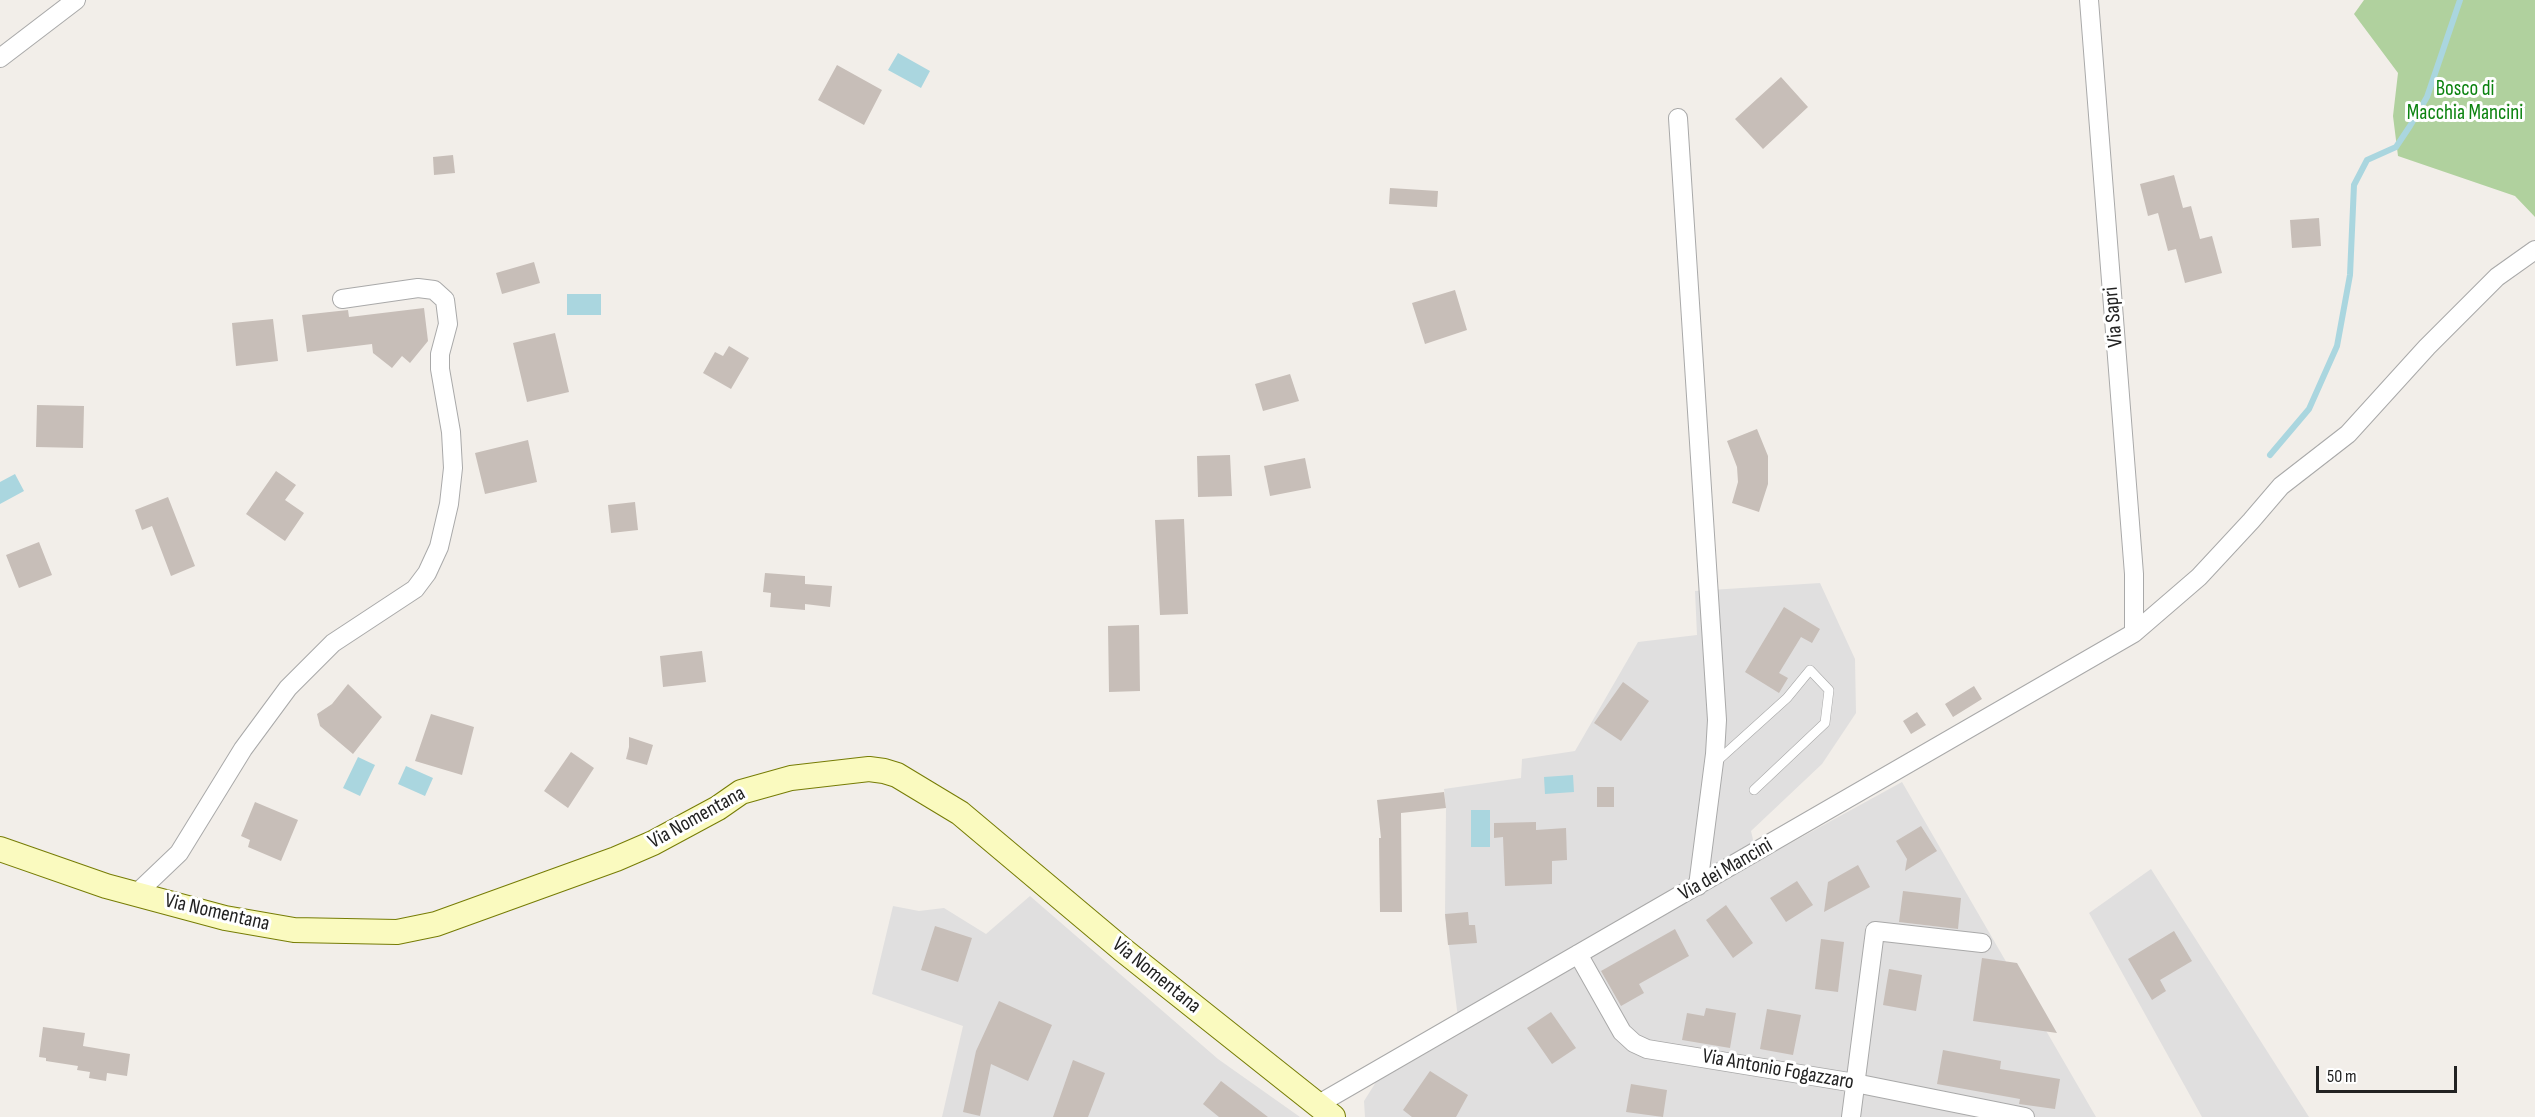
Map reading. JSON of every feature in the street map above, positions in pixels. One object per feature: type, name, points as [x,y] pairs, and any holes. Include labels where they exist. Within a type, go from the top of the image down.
[{"type":"main road","name":"Via Nomentana","points":[[0,849],[106,886],[225,918],[294,930],[397,932],[436,924],[616,859],[718,808],[741,792],[792,778],[869,769],[884,771],[917,786],[960,813],[1123,950],[1325,1111]]},
{"type":"street","points":[[0,58],[76,0]]},
{"type":"street","name":"Via Sapri","points":[[2089,0],[2134,574],[2134,633]]},
{"type":"street","points":[[1678,118],[1717,720],[1698,886]]},
{"type":"street","name":"Via dei Mancini","points":[[1325,1111],[1578,954],[2134,633],[2199,577],[2252,521],[2280,486],[2348,434],[2427,347],[2497,277],[2535,250]]},
{"type":"street","points":[[136,894],[166,868],[179,853],[243,749],[295,680],[333,643],[415,589],[427,573],[439,547],[449,504],[453,468],[451,432],[440,369],[440,354],[448,324],[445,300],[428,288],[342,299]]},
{"type":"street","points":[[1851,1117],[1875,931],[1982,943]]},
{"type":"street","name":"Via Antonio Fogazzaro","points":[[1578,954],[1619,1027],[1626,1037],[1639,1046],[1855,1083],[2025,1117]]},
{"type":"lane","points":[[1713,765],[1787,698],[1810,670],[1829,690],[1825,723],[1754,790]]},
{"type":"shaded area","points":[[1820,583],[1855,659],[1856,713],[1822,764],[1751,831],[1758,861],[1902,782],[2096,1117],[1365,1117],[1364,1101],[1376,1082],[1460,1034],[1445,914],[1446,808],[1444,789],[1521,778],[1522,759],[1575,751],[1638,642],[1697,635],[1695,591]]},
{"type":"shaded area","points":[[2151,869],[2309,1117],[2202,1117],[2089,913]]},
{"type":"shaded area","points":[[1030,896],[1218,1059],[1300,1117],[942,1117],[963,1026],[872,994],[893,906],[919,911],[944,908],[986,934]]},
{"type":"green space","name":"Bosco di Macchia Mancini","points":[[2364,0],[2535,0],[2535,217],[2515,196],[2398,156],[2393,116],[2398,73],[2354,14]]},
{"type":"water","points":[[898,53],[930,71],[921,88],[888,70]]},
{"type":"water","points":[[567,294],[601,294],[601,315],[567,315]]},
{"type":"water","points":[[15,474],[24,491],[0,504],[0,482]]},
{"type":"water","points":[[358,757],[375,765],[360,796],[343,788]]},
{"type":"water","points":[[406,766],[433,778],[425,796],[398,784]]},
{"type":"water","points":[[1573,775],[1574,792],[1545,794],[1544,777]]},
{"type":"water","points":[[1471,810],[1490,810],[1490,847],[1471,847]]},
{"type":"building","points":[[837,65],[882,90],[864,125],[818,100]]},
{"type":"building","points":[[1781,77],[1808,107],[1763,149],[1735,119]]},
{"type":"building","points":[[453,155],[455,173],[434,175],[433,157]]},
{"type":"building","points":[[2174,175],[2183,208],[2191,206],[2200,239],[2212,236],[2222,273],[2185,283],[2176,249],[2168,251],[2158,213],[2148,216],[2140,184]]},
{"type":"building","points":[[1390,188],[1438,191],[1437,207],[1389,204]]},
{"type":"building","points":[[2319,218],[2321,246],[2292,248],[2290,220]]},
{"type":"building","points":[[534,262],[540,283],[502,294],[496,273]]},
{"type":"building","points":[[1455,290],[1467,330],[1425,344],[1412,303]]},
{"type":"building","points":[[424,308],[428,341],[410,363],[402,356],[392,368],[373,353],[372,344],[307,352],[302,315],[348,310],[349,317]]},
{"type":"building","points":[[273,319],[278,361],[236,366],[232,323]]},
{"type":"building","points":[[555,333],[569,392],[527,402],[513,343]]},
{"type":"building","points":[[729,346],[749,358],[731,389],[703,373],[715,352],[723,356]]},
{"type":"building","points":[[1290,374],[1299,401],[1263,411],[1255,384]]},
{"type":"building","points":[[37,405],[84,406],[83,448],[36,447]]},
{"type":"building","points":[[1757,429],[1768,456],[1768,484],[1759,512],[1732,503],[1738,482],[1737,467],[1727,441]]},
{"type":"building","points":[[528,440],[537,482],[485,494],[475,453]]},
{"type":"building","points":[[1230,455],[1232,496],[1198,497],[1197,456]]},
{"type":"building","points":[[1305,458],[1311,488],[1270,496],[1264,466]]},
{"type":"building","points":[[276,471],[296,485],[285,500],[304,513],[285,541],[246,514]]},
{"type":"building","points":[[168,497],[195,566],[171,576],[152,526],[142,530],[135,510]]},
{"type":"building","points":[[635,502],[638,530],[611,533],[608,505]]},
{"type":"building","points":[[1184,519],[1188,614],[1160,615],[1155,520]]},
{"type":"building","points":[[39,542],[52,575],[19,588],[6,555]]},
{"type":"building","points":[[765,573],[805,576],[805,584],[832,586],[830,607],[805,604],[805,610],[770,607],[771,593],[763,592]]},
{"type":"building","points":[[1784,607],[1820,629],[1812,643],[1801,637],[1779,673],[1788,678],[1779,693],[1745,672]]},
{"type":"building","points":[[1139,625],[1140,691],[1109,692],[1108,626]]},
{"type":"building","points":[[702,651],[706,682],[663,687],[660,656]]},
{"type":"building","points":[[1623,682],[1649,701],[1621,741],[1594,723]]},
{"type":"building","points":[[348,684],[382,717],[353,754],[320,726],[317,714],[332,704]]},
{"type":"building","points":[[1974,686],[1982,699],[1953,717],[1945,704]]},
{"type":"building","points":[[1917,712],[1926,725],[1911,734],[1903,721]]},
{"type":"building","points":[[431,714],[474,727],[462,775],[415,761]]},
{"type":"building","points":[[629,737],[653,745],[647,765],[626,759]]},
{"type":"building","points":[[571,752],[594,768],[568,808],[544,791]]},
{"type":"building","points":[[1597,787],[1614,787],[1614,807],[1597,807]]},
{"type":"building","points":[[1444,792],[1446,808],[1401,813],[1402,912],[1380,912],[1379,838],[1381,838],[1377,800]]},
{"type":"building","points":[[255,802],[298,820],[281,861],[248,847],[250,840],[241,836]]},
{"type":"building","points":[[1536,822],[1536,830],[1566,828],[1567,860],[1552,861],[1552,884],[1505,886],[1503,837],[1494,838],[1494,823]]},
{"type":"building","points":[[1921,826],[1937,851],[1905,871],[1907,859],[1896,841]]},
{"type":"building","points":[[1858,865],[1870,887],[1824,912],[1828,882]]},
{"type":"building","points":[[1797,881],[1813,905],[1786,922],[1770,898]]},
{"type":"building","points":[[1903,891],[1961,898],[1958,929],[1899,922]]},
{"type":"building","points":[[1726,905],[1753,943],[1733,958],[1706,920]]},
{"type":"building","points":[[1468,912],[1469,925],[1475,925],[1477,943],[1448,945],[1445,914]]},
{"type":"building","points":[[935,926],[972,938],[958,982],[921,970]]},
{"type":"building","points":[[1675,929],[1689,956],[1639,984],[1644,993],[1621,1006],[1601,971]]},
{"type":"building","points":[[2174,931],[2192,961],[2160,980],[2166,991],[2152,1000],[2128,959]]},
{"type":"building","points":[[1821,939],[1844,942],[1838,992],[1815,989]]},
{"type":"building","points":[[1982,958],[2017,963],[2057,1033],[1973,1021]]},
{"type":"building","points":[[1889,969],[1922,975],[1916,1011],[1883,1005]]},
{"type":"building","points":[[999,1001],[1052,1025],[1028,1081],[991,1064],[980,1116],[963,1112],[976,1051]]},
{"type":"building","points":[[1706,1008],[1736,1013],[1730,1048],[1682,1040],[1687,1013],[1704,1016]]},
{"type":"building","points":[[1767,1009],[1801,1015],[1793,1055],[1760,1049]]},
{"type":"building","points":[[1551,1012],[1576,1048],[1552,1064],[1527,1028]]},
{"type":"building","points":[[43,1027],[85,1033],[83,1046],[130,1054],[127,1076],[107,1073],[106,1081],[89,1078],[90,1072],[77,1070],[78,1066],[46,1061],[46,1058],[39,1057]]},
{"type":"building","points":[[1943,1050],[2001,1061],[2000,1069],[2060,1079],[2055,1109],[2019,1104],[2020,1099],[1937,1084]]},
{"type":"building","points":[[1073,1060],[1105,1073],[1088,1117],[1053,1117]]},
{"type":"building","points":[[1430,1071],[1468,1095],[1456,1117],[1412,1117],[1403,1110]]},
{"type":"building","points":[[1221,1081],[1268,1117],[1219,1117],[1203,1104]]},
{"type":"building","points":[[1631,1084],[1667,1090],[1663,1117],[1626,1112]]},
{"type":"waterway","points":[[2270,455],[2309,409],[2337,346],[2350,275],[2354,185],[2367,160],[2396,147],[2427,97],[2460,0]]}]
